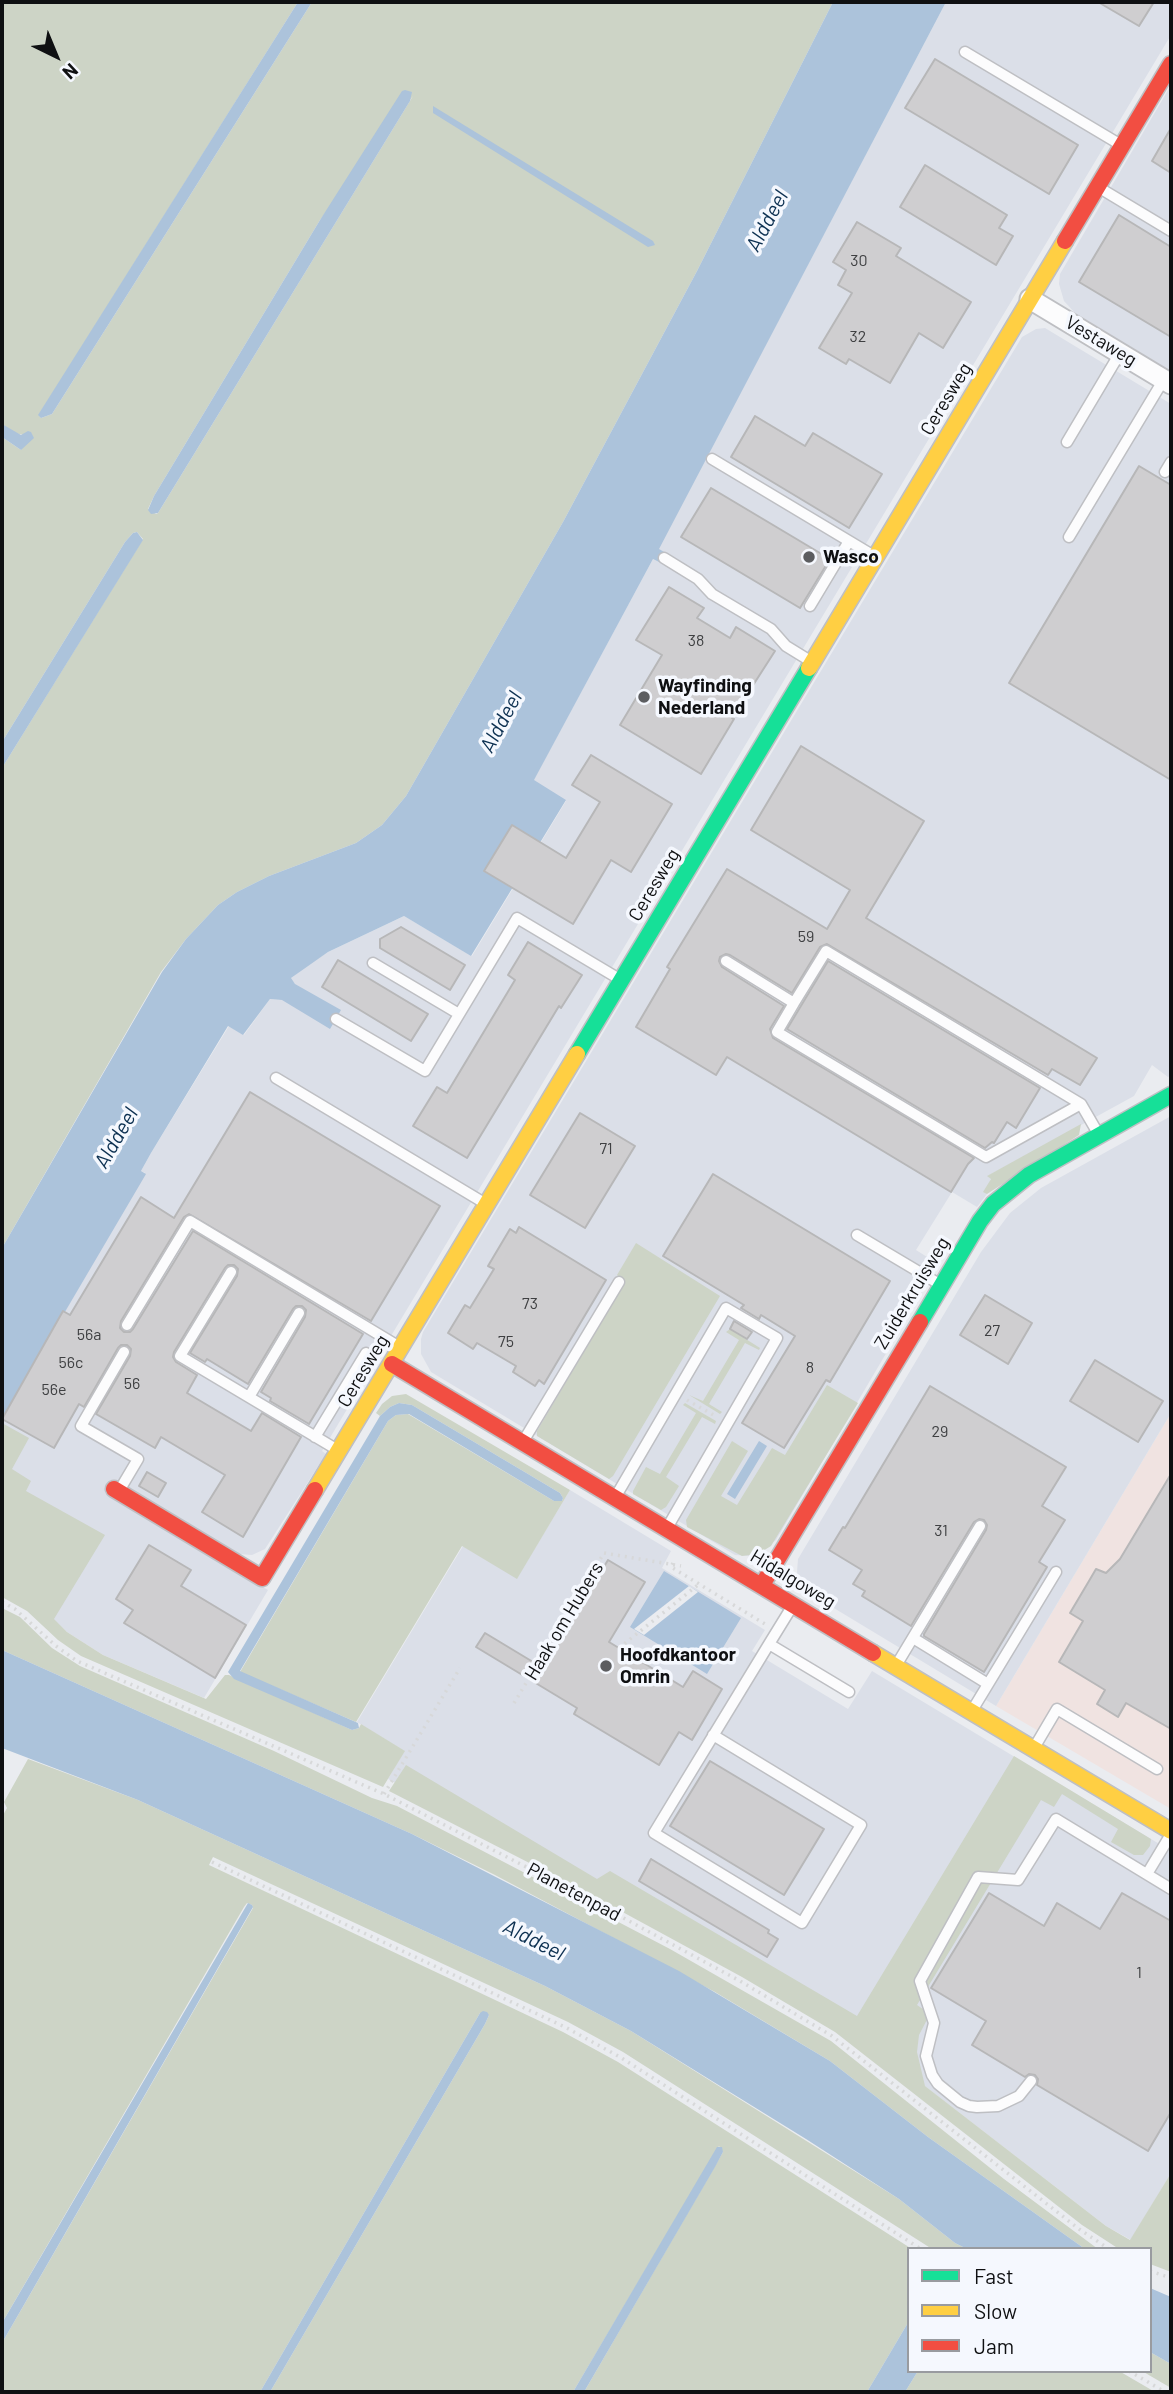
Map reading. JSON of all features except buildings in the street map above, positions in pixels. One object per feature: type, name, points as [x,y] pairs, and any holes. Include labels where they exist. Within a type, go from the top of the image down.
[{"type":"street","name":"Ceresweg","points":[[116,1490],[262,1578],[1171,64]]},
{"type":"street","name":"Vestaweg","points":[[1030,299],[1168,382]]},
{"type":"street","name":"Zuiderkruisweg","points":[[762,1585],[980,1221],[993,1204],[1029,1175],[1171,1095]]},
{"type":"street","name":"Hidalgoweg","points":[[392,1364],[1171,1832]]},
{"type":"lane","points":[[965,52],[1122,146]]},
{"type":"lane","points":[[1098,187],[1171,231]]},
{"type":"lane","points":[[1067,442],[1120,353]]},
{"type":"lane","points":[[1069,537],[1168,382]]},
{"type":"lane","points":[[712,459],[876,557]]},
{"type":"lane","points":[[1165,472],[1171,462]]},
{"type":"lane","points":[[810,606],[849,541]]},
{"type":"lane","points":[[664,558],[698,579],[712,594],[771,629],[786,646],[813,662]]},
{"type":"lane","points":[[336,1019],[425,1071],[517,918],[622,980]]},
{"type":"lane","points":[[1081,1104],[986,1157],[777,1032],[826,951],[1081,1104],[1099,1136]]},
{"type":"lane","points":[[726,961],[794,1003]]},
{"type":"lane","points":[[373,963],[459,1014]]},
{"type":"lane","points":[[276,1078],[487,1205]]},
{"type":"lane","points":[[127,1325],[190,1221],[401,1348]]},
{"type":"lane","points":[[857,1236],[941,1286]]},
{"type":"lane","points":[[231,1272],[180,1356],[339,1451]]},
{"type":"lane","points":[[523,1442],[619,1282]]},
{"type":"lane","points":[[615,1497],[726,1308],[737,1314],[777,1338],[667,1528]]},
{"type":"lane","points":[[249,1397],[299,1313]]},
{"type":"lane","points":[[116,1490],[138,1459],[81,1426],[124,1352]]},
{"type":"lane","points":[[316,1437],[366,1353]]},
{"type":"lane","points":[[896,1666],[980,1526]]},
{"type":"lane","points":[[972,1711],[1055,1572]]},
{"type":"lane","points":[[713,1735],[861,1825],[802,1923],[654,1833],[713,1735],[794,1604]]},
{"type":"lane","points":[[913,1638],[988,1684]]},
{"type":"lane","points":[[769,1644],[849,1692]]},
{"type":"lane","points":[[1033,1748],[1056,1709],[1157,1769]]},
{"type":"lane","points":[[1031,2081],[1019,2096],[988,2107],[969,2106],[938,2084],[926,2056],[934,2022],[919,1981],[978,1877],[1018,1880],[1056,1819],[1171,1889]]},
{"type":"lane","points":[[1147,1874],[1171,1832]]},
{"type":"path","points":[[676,1393],[729,1424]]},
{"type":"path","points":[[687,1540],[671,1567],[767,1625]]},
{"type":"path","name":"Haak om Hubers","points":[[514,1703],[604,1553],[682,1566]]},
{"type":"path","points":[[619,1648],[699,1584]]},
{"type":"path","name":"Planetenpad","points":[[2,1602],[15,1609],[77,1661],[384,1794],[581,1895],[740,1981],[832,2036],[1079,2229],[1106,2247]]},
{"type":"path","points":[[384,1794],[460,1668]]},
{"type":"path","points":[[212,1862],[553,2021],[620,2057],[918,2247]]},
{"type":"path","points":[[1152,2272],[1171,2278]]},
{"type":"path","points":[[1132,2373],[1165,2392]]},
{"type":"shaded area","points":[[2,2],[298,2],[39,415],[41,418],[52,414],[312,2],[833,2],[697,271],[563,522],[406,796],[382,825],[356,843],[269,876],[237,892],[218,905],[186,939],[161,972],[2,1248],[2,768],[143,539],[137,532],[125,542],[2,742],[2,437],[21,450],[24,435],[14,433],[2,424]],"holes":[[[413,96],[158,513],[148,509],[154,496],[320,220]]]},
{"type":"shaded area","points":[[946,2],[1171,2],[1171,35],[322,1451],[326,1454],[265,1549],[252,1555],[239,1554],[105,1492],[268,1590],[204,1698],[103,1655],[67,1632],[53,1619],[2,1589],[2,1419],[145,1173],[141,1171],[151,1153],[229,1026],[244,1035],[270,999],[282,1000],[295,984],[290,979],[306,966],[328,952],[404,916],[472,956],[566,801],[533,781],[653,559],[661,563],[666,553],[658,549]]},
{"type":"shaded area","points":[[1171,85],[1171,371],[1075,313],[1064,301],[1059,284],[1060,274]]},
{"type":"shaded area","points":[[1045,328],[1171,404],[1171,1075],[1168,1077],[1152,1065],[1134,1096],[988,1176],[991,1178],[987,1194],[977,1207],[952,1192],[916,1250],[935,1262],[940,1262],[776,1540],[758,1554],[735,1555],[431,1372],[421,1354],[421,1339],[1022,337],[1036,329]]},
{"type":"shaded area","points":[[1171,1116],[1171,1413],[996,1706],[809,1593],[797,1572],[798,1559],[981,1252],[1010,1213],[1041,1188]]},
{"type":"shaded area","points":[[1081,1124],[1079,1135],[987,1194],[983,1192],[991,1179],[987,1176]]},
{"type":"shaded area","points":[[636,1243],[720,1296],[609,1479],[537,1436],[537,1431],[625,1282],[617,1275]]},
{"type":"shaded area","points":[[730,1329],[760,1348],[759,1350],[745,1343],[709,1404],[722,1412],[720,1414],[689,1395],[703,1401],[739,1340],[726,1332]]},
{"type":"shaded area","points":[[827,1385],[858,1403],[771,1546],[758,1554],[742,1556],[687,1527],[686,1520],[732,1441],[748,1451],[721,1496],[737,1505],[772,1448],[785,1455]]},
{"type":"shaded area","points":[[406,1394],[570,1490],[517,1579],[462,1546],[356,1722],[240,1672],[388,1421],[396,1415],[408,1414],[554,1501],[562,1501],[563,1498],[560,1493],[412,1405],[399,1403],[380,1416],[376,1413],[392,1396]]},
{"type":"shaded area","points":[[685,1403],[716,1421],[715,1424],[702,1417],[666,1477],[679,1486],[666,1507],[661,1510],[633,1494],[633,1491],[646,1467],[660,1474],[696,1413],[683,1405]]},
{"type":"shaded area","points":[[1171,1413],[1171,1809],[996,1706]]},
{"type":"shaded area","points":[[2,1423],[29,1438],[12,1469],[31,1481],[26,1491],[105,1535],[54,1619],[67,1632],[103,1655],[206,1699],[225,1675],[229,1675],[352,1730],[359,1728],[361,1724],[405,1751],[383,1787],[81,1656],[58,1640],[27,1611],[2,1597]]},
{"type":"shaded area","points":[[570,1490],[671,1551],[662,1568],[765,1630],[752,1651],[848,1709],[872,1671],[1171,1851],[1171,2173],[1131,2240],[1106,2226],[860,2036],[388,1779],[404,1751],[357,1722],[463,1546],[517,1578]]},
{"type":"shaded area","points":[[2,1608],[20,1617],[52,1648],[80,1666],[274,1751],[372,1798],[397,1806],[670,1949],[831,2041],[1004,2179],[1095,2247],[1082,2247],[928,2137],[830,2061],[715,1992],[412,1834],[2,1650]]},
{"type":"shaded area","points":[[1014,1756],[1151,1839],[1150,1846],[1143,1855],[1134,1855],[1111,1842],[1118,1829],[1062,1794],[1054,1807],[1041,1800],[917,2005],[930,2014],[919,2035],[917,2052],[925,2086],[1106,2226],[1130,2240],[1171,2173],[1171,2272],[1152,2265],[1152,2247],[1116,2247],[1082,2225],[835,2032],[742,1977],[584,1891],[389,1791],[406,1765],[597,1879],[610,1871],[857,2016]]},
{"type":"shaded area","points":[[28,1759],[138,1800],[545,1986],[631,2031],[899,2199],[963,2247],[929,2247],[623,2052],[568,2022],[213,1857],[209,1865],[563,2032],[618,2062],[909,2247],[907,2324],[867,2392],[584,2392],[723,2152],[719,2146],[573,2392],[270,2392],[485,2024],[489,2015],[480,2013],[260,2392],[2,2392],[2,2343],[253,1908],[247,1903],[244,1907],[2,2323],[2,1817],[7,1808],[4,1802]]},
{"type":"shaded area","points":[[1152,2353],[1171,2364],[1171,2388],[1145,2373],[1152,2373]]},
{"type":"shaded area","points":[[917,2373],[1122,2373],[1155,2392],[905,2392]]},
{"type":"water","points":[[298,2],[312,2],[52,414],[41,418],[38,415]]},
{"type":"water","name":"Alddeel","points":[[833,2],[946,2],[659,549],[666,553],[661,563],[653,559],[534,780],[566,800],[471,956],[404,916],[328,952],[291,978],[295,984],[341,1010],[330,1029],[282,1000],[270,999],[243,1035],[228,1026],[151,1153],[141,1171],[146,1174],[2,1419],[2,1248],[162,972],[186,939],[218,905],[269,876],[356,843],[382,825],[406,796],[563,522],[697,271]]},
{"type":"water","points":[[405,90],[412,92],[410,101],[158,513],[151,514],[148,510],[154,496],[320,220]]},
{"type":"water","points":[[433,106],[653,241],[655,245],[648,247],[433,113]]},
{"type":"water","points":[[2,424],[21,435],[31,432],[34,438],[21,450],[2,437]]},
{"type":"water","points":[[137,532],[143,540],[2,768],[2,742],[125,542]]},
{"type":"water","points":[[399,1403],[412,1405],[560,1493],[563,1498],[562,1501],[554,1501],[409,1414],[396,1415],[388,1421],[240,1671],[358,1723],[359,1728],[352,1730],[234,1679],[228,1672],[380,1416]]},
{"type":"water","points":[[759,1441],[767,1446],[735,1499],[727,1494]]},
{"type":"water","points":[[664,1571],[741,1618],[707,1674],[630,1627]]},
{"type":"water","name":"Alddeel","points":[[2,1650],[412,1834],[679,1971],[830,2061],[928,2137],[1082,2247],[963,2247],[899,2199],[806,2139],[631,2031],[545,1986],[138,1800],[2,1748]]},
{"type":"water","points":[[248,1903],[253,1907],[2,2343],[2,2323]]},
{"type":"water","points":[[483,2011],[489,2015],[485,2024],[270,2392],[260,2392],[480,2013]]},
{"type":"water","points":[[717,2147],[722,2147],[723,2152],[715,2167],[584,2392],[573,2392]]},
{"type":"water","points":[[1152,2289],[1171,2297],[1171,2364],[1152,2353]]},
{"type":"water","points":[[907,2324],[907,2373],[917,2373],[905,2392],[867,2392]]},
{"type":"pier","points":[[689,1586],[698,1592],[644,1635],[634,1629]]},
{"type":"traffic: fast","points":[[577,1054],[809,668]]},
{"type":"traffic: fast","points":[[920,1322],[980,1221],[993,1204],[1029,1175],[1171,1095]]},
{"type":"traffic: slow","points":[[809,668],[1065,241]]},
{"type":"traffic: slow","points":[[315,1490],[577,1054]]},
{"type":"traffic: slow","points":[[873,1653],[1171,1831]]},
{"type":"traffic: jam","points":[[1065,241],[1171,64]]},
{"type":"traffic: jam","points":[[762,1585],[920,1322]]},
{"type":"traffic: jam","points":[[392,1364],[873,1653]]},
{"type":"traffic: jam","points":[[114,1489],[262,1578],[315,1490]]},
{"type":"place","name":"Wasco","points":[[809,557]]},
{"type":"place","name":"Wayfinding Nederland","points":[[644,697]]},
{"type":"place","name":"Hoofdkantoor Omrin","points":[[606,1666]]}]
